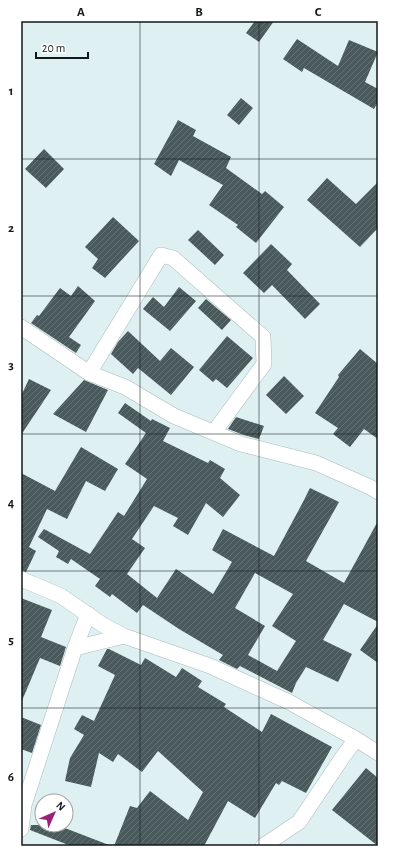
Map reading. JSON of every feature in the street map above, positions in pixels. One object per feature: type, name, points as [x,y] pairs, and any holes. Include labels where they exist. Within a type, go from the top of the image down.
[{"type":"street","points":[[89,373],[161,255],[173,258],[262,337],[264,364],[214,432]]},
{"type":"street","points":[[21,327],[89,373],[125,387],[174,416],[241,444],[316,463],[378,492]]},
{"type":"street","points":[[21,579],[60,596],[104,625],[124,636],[210,666],[289,702],[356,739],[378,753]]},
{"type":"street","points":[[21,829],[22,805],[88,614]]},
{"type":"street","points":[[75,648],[124,636]]},
{"type":"street","points":[[263,846],[299,822],[356,739]]},
{"type":"building","points":[[255,21],[274,21],[259,42],[246,33]]},
{"type":"building","points":[[297,39],[338,66],[349,40],[378,52],[365,82],[378,89],[378,102],[374,109],[304,68],[302,72],[283,59]]},
{"type":"building","points":[[241,98],[253,108],[239,125],[227,115]]},
{"type":"building","points":[[178,120],[196,130],[193,136],[231,157],[226,168],[262,194],[265,191],[284,207],[256,243],[236,227],[238,225],[209,205],[223,185],[179,160],[171,176],[154,164]]},
{"type":"building","points":[[44,149],[64,169],[46,188],[25,169]]},
{"type":"building","points":[[327,178],[356,204],[378,182],[378,228],[360,247],[307,200]]},
{"type":"building","points":[[113,217],[139,241],[105,278],[92,268],[98,259],[85,247]]},
{"type":"building","points":[[198,230],[224,255],[215,265],[188,240]]},
{"type":"building","points":[[271,244],[292,264],[287,270],[320,304],[305,319],[272,285],[264,293],[243,273]]},
{"type":"building","points":[[78,286],[95,301],[69,337],[81,345],[76,353],[31,323],[37,315],[39,316],[60,288],[71,296]]},
{"type":"building","points":[[179,287],[196,301],[170,331],[143,309],[153,297],[164,307]]},
{"type":"building","points":[[206,299],[231,320],[222,330],[198,308]]},
{"type":"building","points":[[128,331],[160,361],[171,348],[194,367],[171,395],[138,368],[133,374],[111,354],[118,342]]},
{"type":"building","points":[[227,336],[253,358],[227,388],[216,379],[213,382],[199,370]]},
{"type":"building","points":[[360,349],[378,364],[378,439],[364,429],[350,447],[333,434],[338,428],[315,413],[339,377],[338,375]]},
{"type":"building","points":[[284,376],[304,396],[286,414],[266,395]]},
{"type":"building","points":[[29,379],[51,390],[21,435],[21,396]]},
{"type":"building","points":[[84,380],[108,390],[86,432],[53,414]]},
{"type":"building","points":[[125,403],[151,421],[152,419],[170,428],[163,441],[208,463],[210,460],[225,469],[220,478],[240,495],[223,517],[206,503],[188,535],[173,526],[178,518],[154,506],[132,539],[145,548],[127,574],[157,598],[176,569],[213,594],[232,562],[212,550],[223,529],[274,556],[310,488],[339,502],[306,561],[344,583],[378,521],[378,622],[344,604],[323,640],[352,654],[338,682],[306,667],[296,683],[292,693],[240,666],[237,669],[219,660],[223,655],[179,629],[143,605],[137,613],[112,594],[110,597],[95,586],[100,579],[71,559],[68,564],[56,557],[59,551],[38,537],[44,529],[90,554],[118,512],[124,516],[147,479],[125,464],[146,433],[118,413]],"holes":[[[255,573],[293,594],[272,626],[296,641],[277,671],[248,655],[265,626],[235,608]]]},
{"type":"building","points":[[236,417],[264,426],[259,439],[228,429]]},
{"type":"building","points":[[81,447],[118,469],[105,491],[86,481],[67,519],[47,509],[29,547],[36,551],[26,572],[21,570],[21,473],[55,491]]},
{"type":"building","points":[[21,598],[52,610],[41,637],[66,647],[60,666],[40,658],[21,703]]},
{"type":"building","points":[[378,624],[378,663],[360,650]]},
{"type":"building","points":[[107,649],[141,665],[145,658],[176,677],[182,668],[202,681],[198,687],[226,704],[224,707],[262,732],[271,714],[332,747],[306,793],[282,781],[279,785],[276,783],[255,818],[228,801],[204,846],[114,846],[130,806],[137,808],[150,791],[188,820],[203,792],[158,751],[142,772],[118,754],[113,762],[99,753],[91,787],[65,781],[70,758],[84,735],[74,729],[82,715],[94,721],[115,675],[98,666]]},
{"type":"building","points":[[21,717],[41,725],[32,753],[21,749]]},
{"type":"building","points":[[366,768],[378,778],[378,846],[332,810]]},
{"type":"building","points":[[31,825],[34,825],[34,832],[30,830]]},
{"type":"building","points":[[74,832],[109,845],[108,846],[71,846],[38,833],[74,833]]}]
